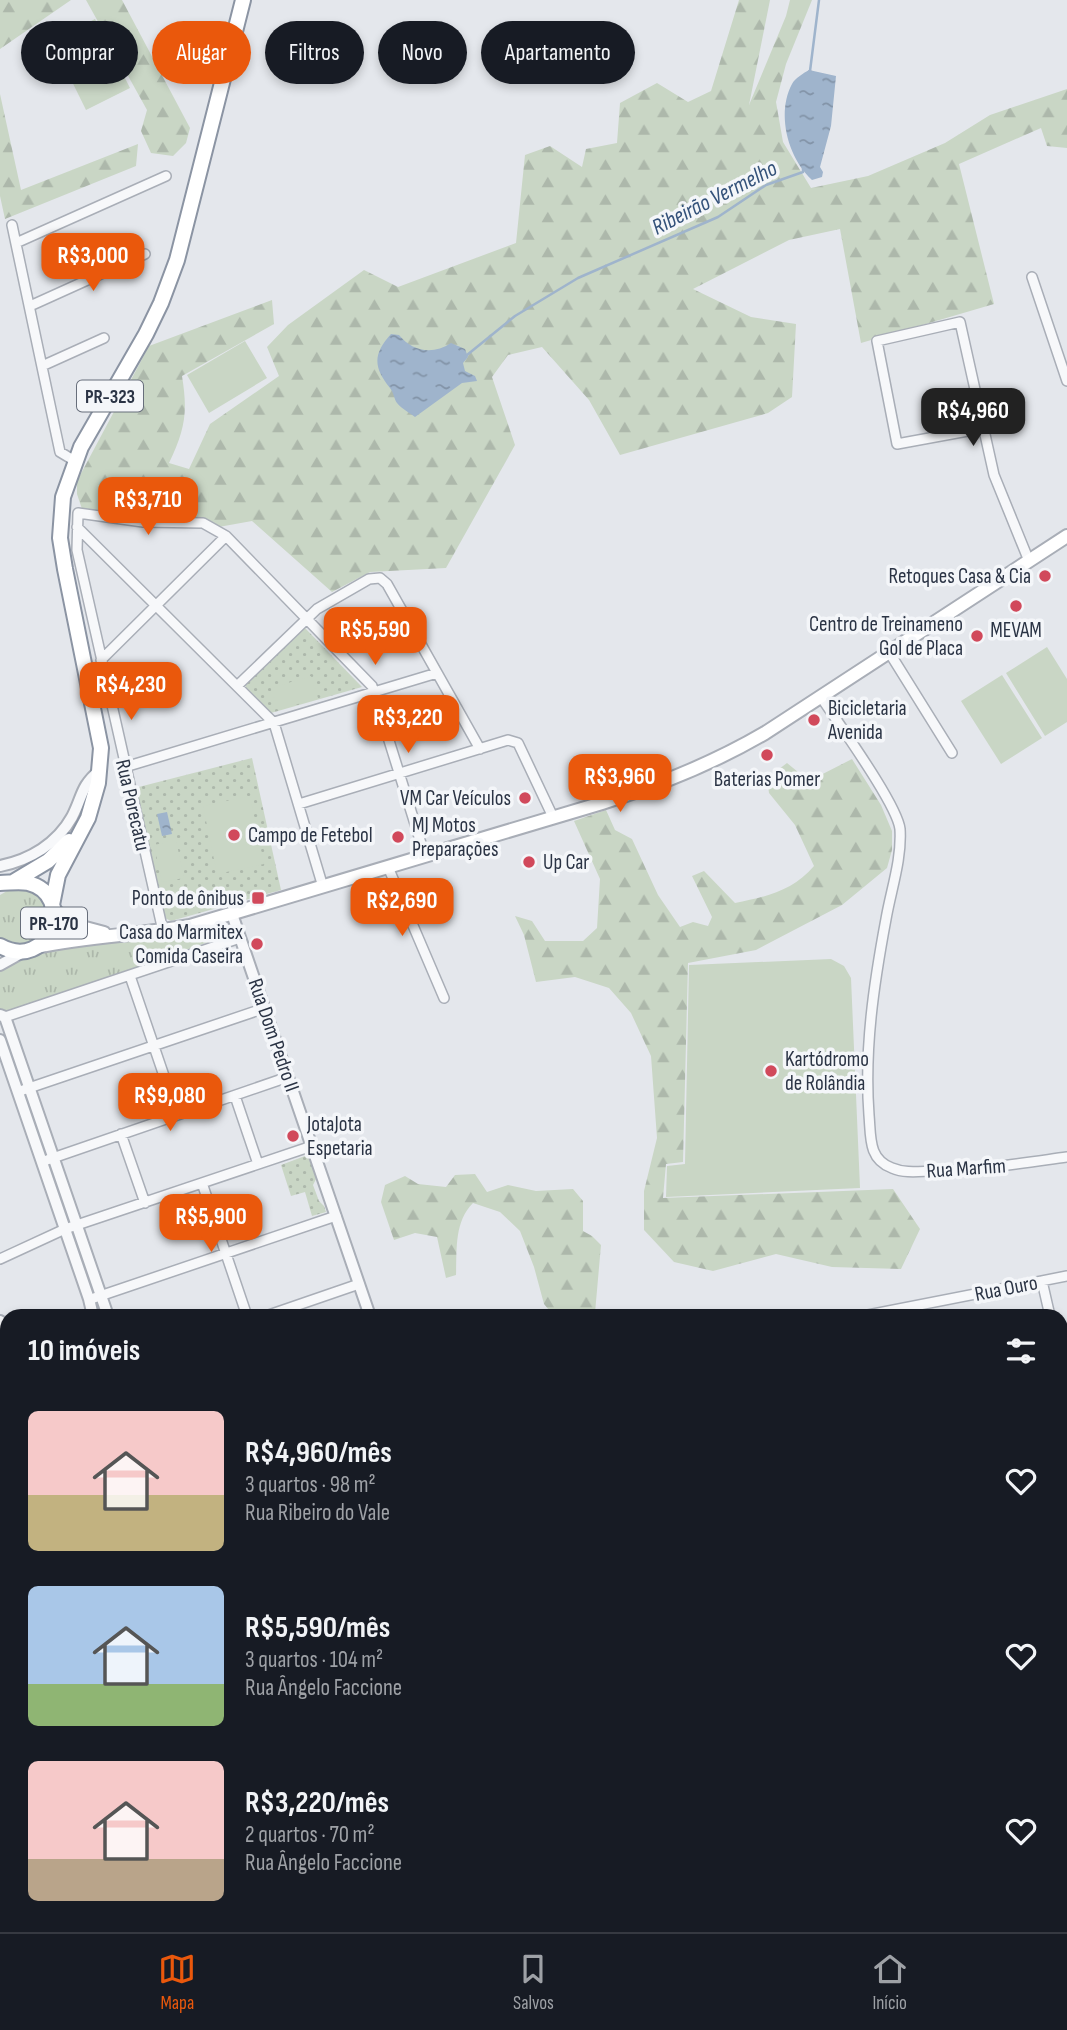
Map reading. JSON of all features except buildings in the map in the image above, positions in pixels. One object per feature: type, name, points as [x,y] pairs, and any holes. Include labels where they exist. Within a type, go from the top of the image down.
[{"type":"highway","name":"PR-323","points":[[53,907],[58,875],[88,818],[100,770],[98,728],[65,569],[61,538],[63,497],[75,461],[146,334],[177,260],[243,0]]},
{"type":"highway","name":"PR-323","points":[[4,885],[36,869],[56,855],[73,837],[93,800]]},
{"type":"highway","name":"PR-170","points":[[0,946],[14,951],[31,949],[46,940],[52,929],[53,907],[44,891],[27,883],[4,885]]},
{"type":"main road","points":[[31,949],[111,934],[163,931],[190,926],[630,794],[714,760],[758,737],[1067,536]]},
{"type":"main road","points":[[53,907],[74,925],[111,934]]},
{"type":"street","points":[[16,243],[166,176]]},
{"type":"street","points":[[12,225],[60,452],[75,461]]},
{"type":"street","points":[[30,306],[145,254]]},
{"type":"street","points":[[1032,277],[1067,381]]},
{"type":"street","points":[[984,428],[897,444],[877,341],[960,322],[984,428],[994,475],[1029,561]]},
{"type":"street","points":[[42,366],[104,338]]},
{"type":"street","name":"Rua Porecatu","points":[[163,931],[77,550],[78,513],[143,522],[203,523],[226,536]]},
{"type":"street","points":[[76,527],[274,723],[323,887]]},
{"type":"street","points":[[101,660],[226,536],[372,686],[425,856]]},
{"type":"street","points":[[237,686],[307,617],[369,579],[380,578],[387,584],[480,748]]},
{"type":"street","points":[[889,652],[952,753]]},
{"type":"street","points":[[125,767],[437,673]]},
{"type":"street","name":"Rua Marfim","points":[[821,697],[891,806],[900,828],[869,1040],[866,1081],[872,1150],[883,1164],[908,1172],[959,1170],[1067,1157]]},
{"type":"street","points":[[299,804],[509,740],[518,743],[553,817]]},
{"type":"street","points":[[0,866],[13,863],[47,846],[72,816],[84,786],[100,770]]},
{"type":"street","points":[[388,867],[444,998]]},
{"type":"street","name":"Rua Dom Pedro II","points":[[232,914],[368,1309]]},
{"type":"street","points":[[91,1309],[70,1227],[23,1089],[3,1016],[130,976],[240,937]]},
{"type":"street","points":[[0,965],[31,949]]},
{"type":"street","points":[[130,976],[177,1114]]},
{"type":"street","points":[[23,1089],[265,1008]]},
{"type":"street","points":[[0,1040],[23,1089]]},
{"type":"street","points":[[48,1159],[288,1077]]},
{"type":"street","points":[[235,1096],[258,1164]]},
{"type":"street","points":[[121,1134],[145,1203]]},
{"type":"street","points":[[0,1259],[70,1227],[312,1146]]},
{"type":"street","points":[[202,1183],[245,1309]]},
{"type":"street","points":[[89,1299],[336,1216]]},
{"type":"street","points":[[70,1227],[105,1309]]},
{"type":"street","name":"Rua Ouro","points":[[919,1309],[1067,1276]]},
{"type":"street","points":[[1042,1280],[1048,1309]]},
{"type":"street","points":[[286,1309],[359,1284]]},
{"type":"green space","points":[[0,0],[71,0],[41,21],[21,21],[21,35],[0,49]]},
{"type":"green space","points":[[86,0],[122,0],[133,21],[98,21]]},
{"type":"green space","points":[[739,0],[770,0],[749,105],[790,0],[812,0],[786,64],[776,102],[783,142],[811,188],[868,176],[945,143],[990,115],[1067,89],[1067,148],[1047,146],[1041,128],[959,164],[994,304],[861,343],[840,229],[789,240],[693,289],[751,317],[796,324],[792,397],[768,413],[620,455],[589,400],[542,347],[508,355],[492,377],[515,445],[446,568],[370,572],[332,592],[252,521],[213,528],[118,524],[85,518],[77,494],[77,481],[149,346],[272,300],[274,324],[182,376],[184,421],[169,463],[189,469],[210,424],[279,376],[267,347],[288,325],[364,270],[398,287],[516,243],[525,155],[550,146],[582,167],[586,149],[617,143],[620,103],[657,83],[688,102],[711,91]]},
{"type":"green space","points":[[138,30],[152,56],[152,84],[167,84],[190,128],[186,143],[173,156],[151,153],[141,131],[147,110],[133,84],[138,84]]},
{"type":"green space","points":[[73,84],[128,84],[130,88],[86,110]]},
{"type":"green space","points":[[0,94],[21,190],[138,144],[136,166],[5,219],[0,196]]},
{"type":"green space","points":[[245,341],[267,378],[209,413],[187,375]]},
{"type":"green space","points":[[305,628],[362,687],[271,713],[245,686]]},
{"type":"green space","points":[[1047,647],[1067,679],[1067,722],[1045,736],[1006,673]]},
{"type":"green space","points":[[1002,675],[1042,738],[1001,764],[961,701]]},
{"type":"green space","points":[[311,676],[318,698],[278,710],[271,688]]},
{"type":"green space","points":[[252,758],[281,890],[171,921],[165,918],[131,789]]},
{"type":"green space","points":[[852,759],[881,805],[892,831],[892,850],[887,868],[842,905],[756,950],[688,963],[683,1162],[666,1164],[663,1198],[893,1189],[920,1229],[901,1269],[832,1267],[776,1254],[713,1271],[674,1262],[644,1230],[644,1191],[657,1138],[651,1056],[631,1013],[609,988],[575,977],[536,982],[524,935],[515,916],[532,921],[545,941],[583,941],[597,928],[600,879],[574,821],[606,810],[615,830],[632,839],[658,895],[680,927],[693,922],[708,926],[712,917],[692,876],[704,871],[735,903],[788,887],[814,866],[795,825],[769,793],[767,778],[787,763],[809,781]]},
{"type":"green space","name":"Campo de Fetebol","points":[[250,796],[264,864],[217,874],[203,806]]},
{"type":"green space","points":[[176,840],[184,878],[162,882],[154,845]]},
{"type":"green space","points":[[14,887],[30,890],[39,896],[48,922],[34,940],[23,945],[0,939],[0,895]]},
{"type":"green space","points":[[225,927],[227,934],[220,938],[7,1012],[0,1010],[0,971],[36,954],[74,945],[170,939]]},
{"type":"green space","name":"Kartódromo de Rolândia","points":[[831,959],[844,966],[851,978],[860,1188],[666,1197],[667,1166],[685,1164],[689,965]]},
{"type":"green space","points":[[309,1157],[316,1179],[313,1185],[326,1212],[312,1216],[305,1192],[291,1196],[281,1165]]},
{"type":"green space","points":[[475,1174],[487,1192],[508,1185],[536,1191],[573,1189],[583,1201],[583,1231],[601,1245],[595,1309],[548,1309],[544,1304],[520,1231],[500,1212],[473,1203],[462,1219],[456,1275],[446,1278],[437,1237],[415,1233],[394,1240],[381,1202],[385,1185],[405,1176],[418,1184],[446,1187],[455,1175]]},
{"type":"water","points":[[809,70],[836,76],[831,126],[820,167],[822,177],[812,180],[796,160],[785,122],[787,96],[792,84]]},
{"type":"water","points":[[391,334],[399,335],[410,345],[424,350],[437,349],[451,343],[465,349],[468,357],[463,363],[465,371],[475,376],[477,381],[462,383],[415,417],[397,403],[380,374],[378,354]]},
{"type":"water","points":[[167,812],[172,834],[162,836],[157,814]]},
{"type":"waterway","name":"Ribeirão Vermelho","points":[[810,71],[819,0]]},
{"type":"waterway","name":"Ribeirão Vermelho","points":[[467,355],[515,316],[578,278],[718,217],[766,185],[803,172],[803,168]]},
{"type":"place","name":"Retoques Casa & Cia","points":[[1045,576]]},
{"type":"place","name":"MEVAM","points":[[1016,606]]},
{"type":"place","name":"Centro de Treinameno Gol de Placa","points":[[977,636]]},
{"type":"place","name":"Bicicletaria Avenida","points":[[814,720]]},
{"type":"place","name":"Baterias Pomer","points":[[767,755]]},
{"type":"place","name":"VM Car Veículos","points":[[525,798]]},
{"type":"place","name":"Campo de Fetebol","points":[[234,835]]},
{"type":"place","name":"MJ Motos Preparações","points":[[398,837]]},
{"type":"place","name":"Up Car","points":[[529,862]]},
{"type":"place","name":"Ponto de ônibus","points":[[258,898]]},
{"type":"place","name":"Casa do Marmitex Comida Caseira","points":[[257,944]]},
{"type":"place","name":"Kartódromo de Rolândia","points":[[771,1071]]},
{"type":"place","name":"JotaJota Espetaria","points":[[293,1136]]}]
